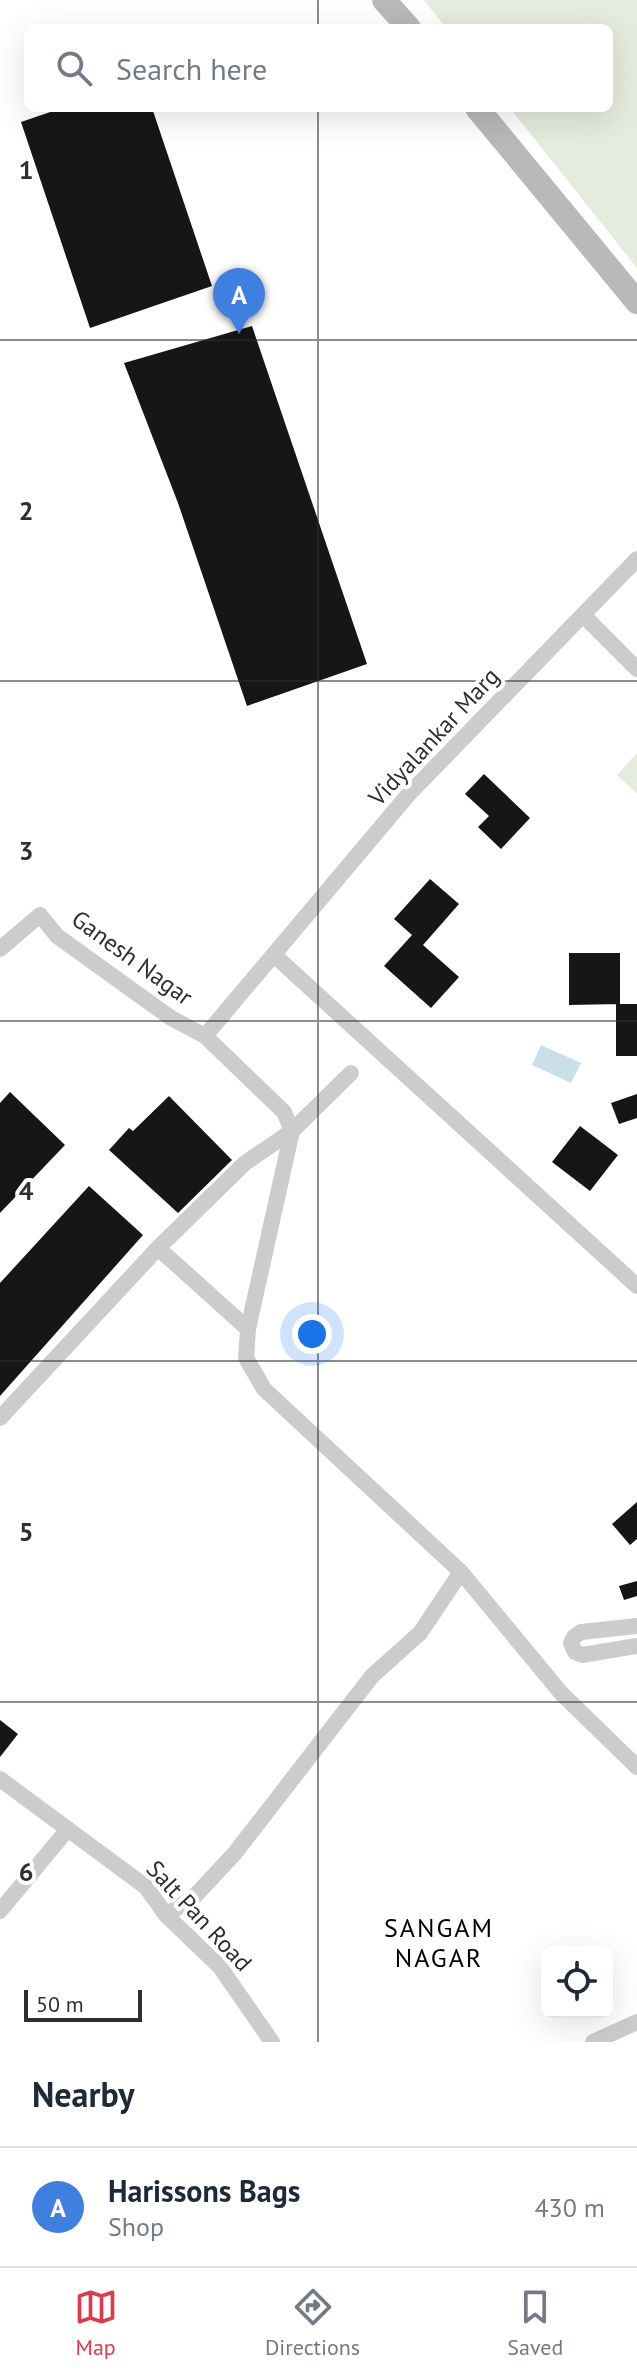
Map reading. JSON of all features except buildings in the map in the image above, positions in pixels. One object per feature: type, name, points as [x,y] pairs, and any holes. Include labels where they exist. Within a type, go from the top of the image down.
[{"type":"main road","points":[[384,0],[405,24]]},
{"type":"main road","points":[[480,112],[637,302]]},
{"type":"street","name":"Vidyalankar Marg","points":[[205,1036],[408,795],[637,559]]},
{"type":"street","points":[[583,615],[637,669]]},
{"type":"street","name":"Ganesh Nagar","points":[[0,949],[40,915],[57,936],[171,1018],[205,1036]]},
{"type":"street","points":[[274,955],[637,1286]]},
{"type":"street","points":[[205,1036],[284,1112],[292,1131],[248,1329],[246,1358],[264,1389],[461,1572],[561,1693],[637,1767]]},
{"type":"street","points":[[0,1418],[158,1248],[245,1163],[292,1131],[351,1073]]},
{"type":"street","points":[[158,1248],[248,1329]]},
{"type":"street","points":[[166,1915],[194,1897],[235,1853],[372,1676],[420,1633],[461,1572]]},
{"type":"street","points":[[637,1626],[581,1632],[571,1643],[575,1652],[582,1655],[637,1646]]},
{"type":"street","name":"Salt Pan Road","points":[[0,1779],[146,1887],[166,1915],[220,1967],[272,2042]]},
{"type":"street","points":[[0,1911],[68,1829]]},
{"type":"street","points":[[593,2042],[637,2022]]},
{"type":"shaded area","points":[[424,0],[637,0],[637,268],[513,112],[613,112],[613,24],[443,24]]},
{"type":"shaded area","points":[[637,753],[637,794],[617,775]]},
{"type":"water","points":[[541,1045],[581,1063],[571,1083],[532,1065]]},
{"type":"place","name":"Harissons Bags","points":[[239,334]]},
{"type":"district","name":"SANGAM NAGAR","points":[[439,1943]]}]
